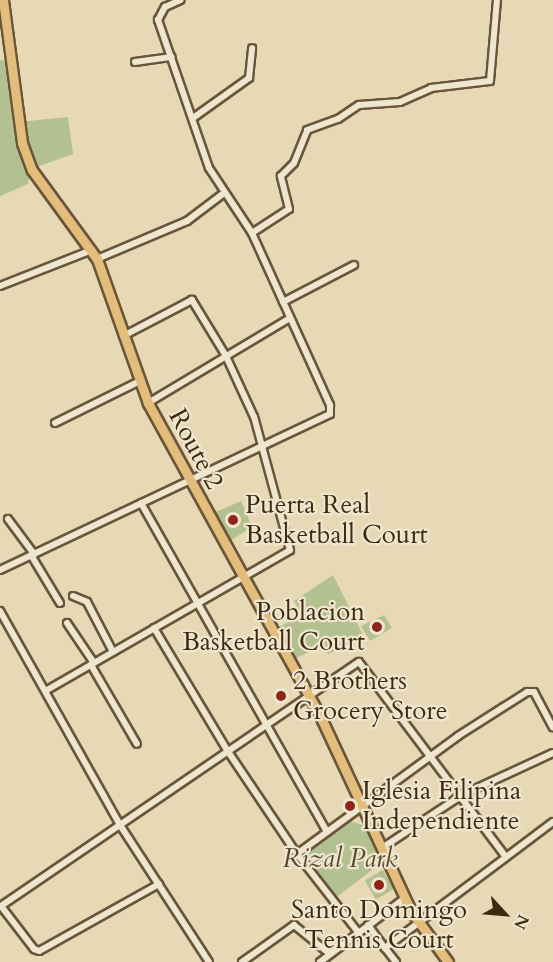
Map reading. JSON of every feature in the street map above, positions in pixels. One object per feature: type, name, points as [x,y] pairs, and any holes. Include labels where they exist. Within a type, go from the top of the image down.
[{"type":"highway","name":"Route 2","points":[[3,0],[9,61],[26,157],[39,182],[97,259],[138,382],[148,404],[188,482],[308,696],[405,898],[448,962]]},
{"type":"street","points":[[0,570],[328,415],[331,410],[252,233],[209,168],[158,16],[165,7],[181,0]]},
{"type":"street","points":[[252,233],[290,207],[281,176],[294,163],[307,130],[338,119],[359,105],[400,102],[431,88],[490,81],[497,0]]},
{"type":"street","points":[[193,118],[249,78],[252,48]]},
{"type":"street","points":[[135,62],[172,57]]},
{"type":"street","points":[[97,259],[186,221],[224,193]]},
{"type":"street","points":[[0,286],[92,250]]},
{"type":"street","points":[[282,302],[319,286],[354,265]]},
{"type":"street","points":[[47,690],[290,550],[264,445],[226,356],[189,298],[123,336]]},
{"type":"street","points":[[148,404],[290,318]]},
{"type":"street","points":[[55,423],[138,382]]},
{"type":"street","points":[[141,503],[267,722],[327,832]]},
{"type":"street","points":[[8,519],[33,555],[60,603]]},
{"type":"street","points":[[73,596],[87,602],[113,652]]},
{"type":"street","points":[[0,611],[47,690],[120,825],[208,962]]},
{"type":"street","points":[[67,623],[137,744]]},
{"type":"street","points":[[154,628],[227,750],[297,854],[358,933]]},
{"type":"street","points":[[159,884],[39,951],[34,949],[1,909],[3,903],[120,825],[267,722],[362,662],[506,857]]},
{"type":"street","points":[[297,854],[430,756],[530,691],[553,727]]},
{"type":"street","points":[[382,848],[462,795],[553,753]]},
{"type":"street","points":[[385,948],[552,825]]},
{"type":"street","points":[[320,962],[405,898]]},
{"type":"street","points":[[242,962],[294,925],[330,954]]},
{"type":"street","points":[[368,925],[396,962]]},
{"type":"green space","points":[[0,60],[7,61],[18,122],[68,117],[73,154],[31,169],[28,184],[0,196]]},
{"type":"green space","name":"Puerta Real Basketball Court","points":[[241,501],[252,527],[228,542],[214,513]]},
{"type":"green space","points":[[333,575],[364,637],[328,654],[322,646],[294,659],[277,628],[302,615],[294,601]]},
{"type":"green space","name":"Poblacion Basketball Court","points":[[384,615],[392,628],[370,641],[361,626]]},
{"type":"green space","name":"Rizal Park","points":[[346,820],[370,827],[385,860],[334,899],[300,854]]},
{"type":"green space","name":"Santo Domingo Tennis Court","points":[[383,870],[394,889],[376,900],[365,881]]},
{"type":"place","name":"Puerta Real Basketball Court","points":[[233,520]]},
{"type":"place","name":"Poblacion Basketball Court","points":[[377,627]]},
{"type":"place","name":"2 Brothers Grocery Store","points":[[281,696]]},
{"type":"place","name":"Iglesia Filipina Independiente","points":[[350,806]]},
{"type":"place","name":"Santo Domingo Tennis Court","points":[[379,885]]}]
